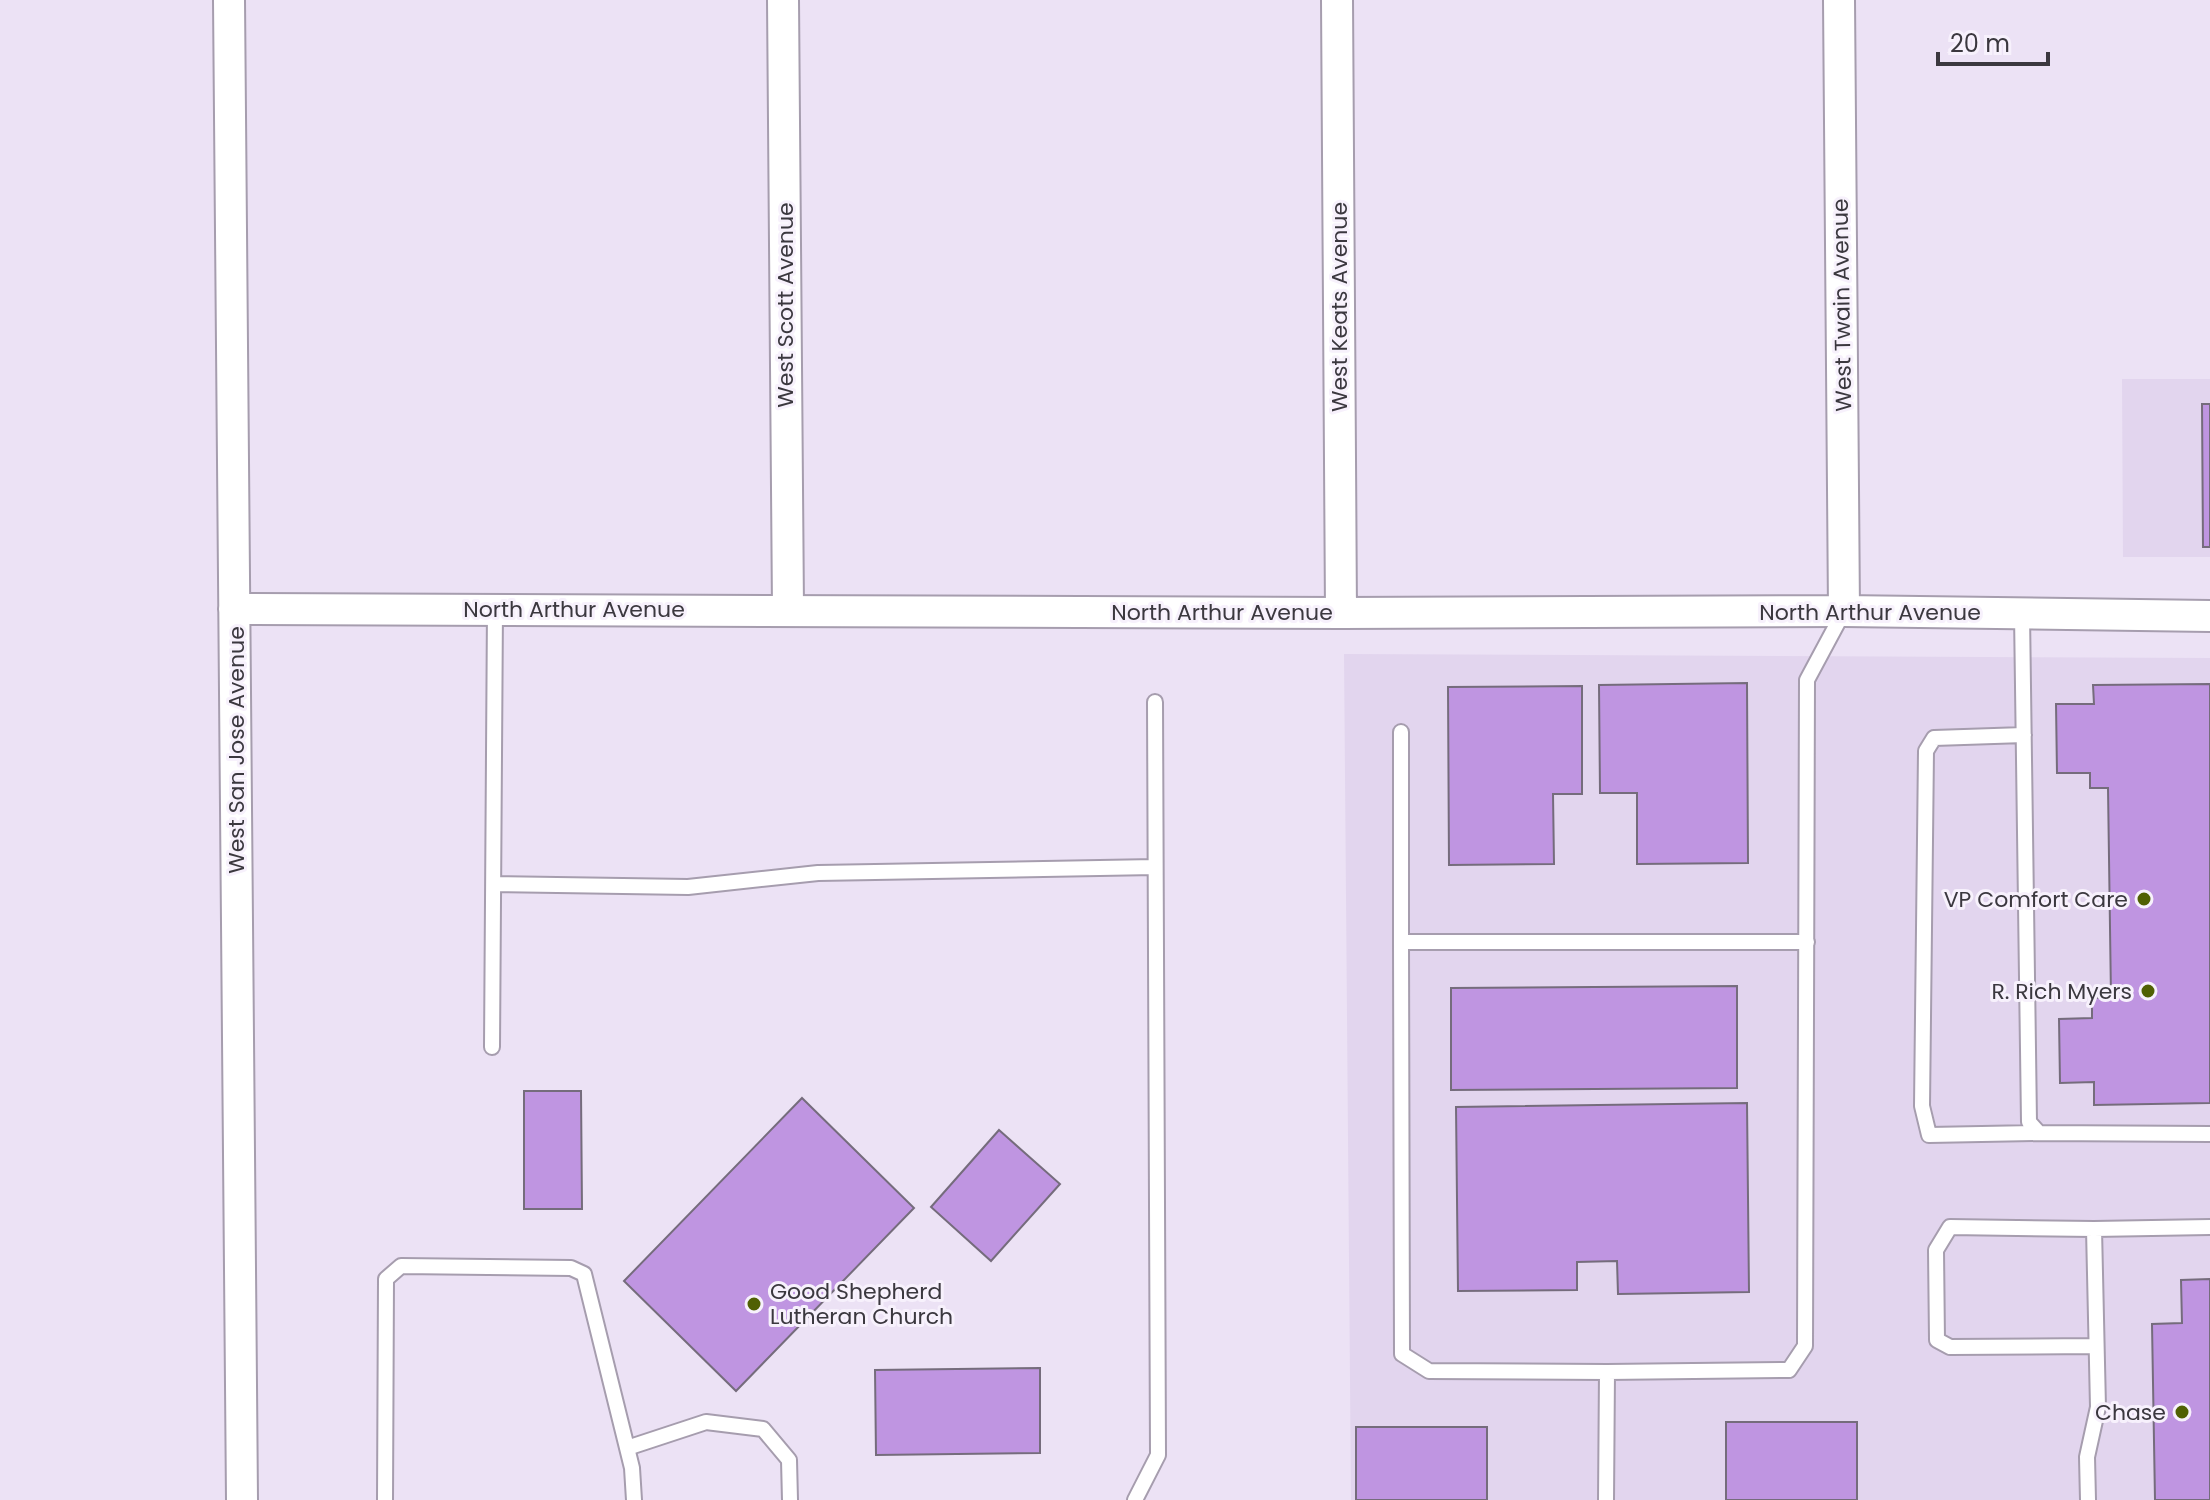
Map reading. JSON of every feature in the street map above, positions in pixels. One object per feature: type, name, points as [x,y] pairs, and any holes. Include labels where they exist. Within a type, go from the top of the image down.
[{"type":"street","name":"West San Jose Avenue","points":[[229,0],[242,1500]]},
{"type":"street","name":"West Scott Avenue","points":[[783,0],[788,609]]},
{"type":"street","name":"West Keats Avenue","points":[[1337,0],[1341,613]]},
{"type":"street","name":"West Twain Avenue","points":[[1839,0],[1844,611]]},
{"type":"street","name":"North Arthur Avenue","points":[[234,609],[1341,613],[1844,611],[2210,616]]},
{"type":"lane","points":[[492,1047],[495,608]]},
{"type":"lane","points":[[1401,732],[1402,1354],[1429,1371],[1789,1370],[1805,1346],[1807,680],[1844,611]]},
{"type":"lane","points":[[2022,614],[2029,1122],[2039,1133]]},
{"type":"lane","points":[[1135,1500],[1158,1455],[1155,702]]},
{"type":"lane","points":[[2024,735],[1934,738],[1926,751],[1922,1106],[1929,1135],[2210,1134]]},
{"type":"lane","points":[[494,884],[688,887],[818,873],[1155,867]]},
{"type":"lane","points":[[1401,942],[1807,942]]},
{"type":"lane","points":[[2096,1346],[1950,1347],[1937,1340],[1936,1250],[1950,1227],[2210,1227]]},
{"type":"lane","points":[[2088,1500],[2087,1457],[2098,1407],[2094,1229]]},
{"type":"lane","points":[[385,1500],[386,1279],[401,1266],[571,1268],[584,1274],[627,1448],[634,1500]]},
{"type":"lane","points":[[1606,1500],[1607,1372]]},
{"type":"lane","points":[[627,1448],[706,1422],[763,1429],[789,1460],[790,1500]]},
{"type":"shaded area","points":[[2122,379],[2210,379],[2210,557],[2123,557]]},
{"type":"shaded area","points":[[1344,654],[2210,658],[2210,1500],[1351,1500]]},
{"type":"building","points":[[2202,404],[2210,404],[2210,547],[2203,547]]},
{"type":"building","points":[[1747,683],[1748,863],[1637,864],[1637,793],[1600,793],[1599,685]]},
{"type":"building","points":[[2210,684],[2210,1103],[2094,1105],[2094,1082],[2060,1083],[2059,1019],[2092,1018],[2092,998],[2111,997],[2108,788],[2090,788],[2090,773],[2057,773],[2056,704],[2094,704],[2093,685]]},
{"type":"building","points":[[1582,686],[1582,794],[1553,794],[1554,864],[1449,865],[1448,687]]},
{"type":"building","points":[[1737,986],[1737,1088],[1451,1090],[1451,988]]},
{"type":"building","points":[[524,1091],[581,1091],[582,1209],[524,1209]]},
{"type":"building","points":[[802,1098],[914,1208],[736,1391],[624,1281]]},
{"type":"building","points":[[1747,1103],[1749,1292],[1618,1294],[1617,1261],[1577,1262],[1577,1290],[1458,1291],[1456,1107]]},
{"type":"building","points":[[999,1130],[1060,1184],[991,1261],[931,1207]]},
{"type":"building","name":"Chase","points":[[2210,1279],[2210,1500],[2155,1500],[2152,1324],[2182,1323],[2181,1280]]},
{"type":"building","points":[[1040,1368],[1040,1453],[876,1455],[875,1370]]},
{"type":"building","points":[[1726,1422],[1857,1422],[1857,1500],[1726,1500]]},
{"type":"building","points":[[1356,1427],[1487,1427],[1487,1500],[1356,1500]]},
{"type":"place","name":"VP Comfort Care","points":[[2144,899]]},
{"type":"place","name":"R. Rich Myers","points":[[2148,991]]},
{"type":"place","name":"Good Shepherd Lutheran Church","points":[[754,1304]]},
{"type":"place","name":"Chase","points":[[2182,1412]]}]
